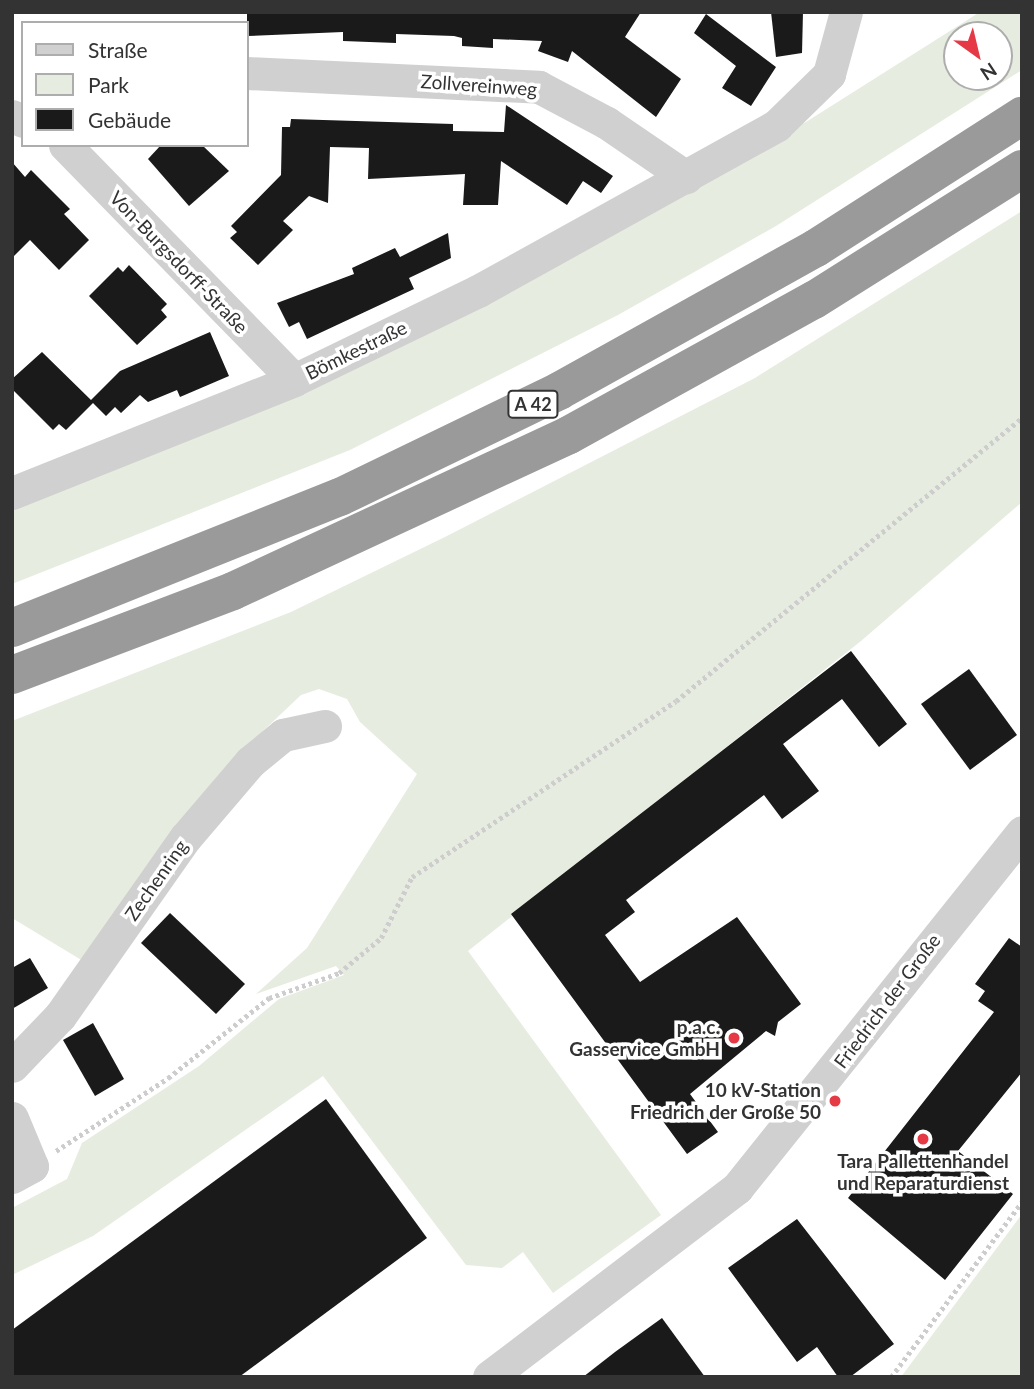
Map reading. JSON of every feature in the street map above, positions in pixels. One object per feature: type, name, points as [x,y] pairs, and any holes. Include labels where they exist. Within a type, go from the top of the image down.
[{"type":"highway","name":"A 42","points":[[12,628],[340,498],[536,403],[816,248],[1022,116]]},
{"type":"highway","name":"A 42","points":[[12,675],[233,591],[569,435],[814,300],[1022,169]]},
{"type":"street","name":"Bömkestraße","points":[[12,492],[294,380],[478,291],[686,177],[807,103],[829,74],[846,12]]},
{"type":"street","name":"Zollvereinweg","points":[[248,73],[539,87],[607,122],[686,177]]},
{"type":"street","name":"Von-Burgsdorff-Straße","points":[[67,147],[294,380]]},
{"type":"street","name":"Zechenring","points":[[12,1066],[60,1016],[186,837],[250,762],[283,736],[325,726]]},
{"type":"street","name":"Friedrich der Große","points":[[489,1377],[737,1188],[1022,832]]},
{"type":"street","points":[[12,1118],[22,1172]]},
{"type":"path","points":[[22,1172],[168,1078],[269,999],[339,973],[382,938],[412,877],[676,701],[1022,418]]},
{"type":"path","points":[[891,1377],[1022,1202]]},
{"type":"green space","points":[[980,12],[1022,12],[1022,70],[1013,76],[1013,21],[966,21]]},
{"type":"green space","points":[[943,35],[943,91],[989,91],[776,226],[618,315],[350,450],[12,584],[12,502],[806,122]]},
{"type":"green space","points":[[1022,211],[1022,502],[861,641],[468,951],[661,1215],[553,1293],[523,1252],[502,1268],[466,1265],[323,1076],[93,1236],[12,1275],[12,1208],[67,1179],[82,1143],[199,1066],[279,999],[344,975],[336,966],[256,994],[307,948],[417,774],[360,722],[347,699],[319,689],[301,695],[262,732],[83,961],[12,918],[12,721],[291,612],[445,537],[755,378]]},
{"type":"green space","points":[[1022,1214],[1022,1377],[901,1377]]},
{"type":"building","points":[[247,12],[641,12],[625,37],[681,79],[656,117],[572,51],[568,62],[538,51],[542,41],[493,39],[493,48],[462,46],[462,38],[454,36],[396,34],[396,43],[343,41],[343,32],[248,36]]},
{"type":"building","points":[[771,12],[803,12],[802,53],[776,57]]},
{"type":"building","points":[[706,14],[776,67],[751,106],[722,88],[736,66],[694,33]]},
{"type":"building","points":[[506,105],[613,176],[601,193],[583,181],[567,205],[501,161],[498,205],[463,205],[465,174],[368,179],[369,148],[330,147],[328,203],[309,196],[283,221],[293,230],[258,265],[230,238],[237,232],[231,226],[281,175],[282,127],[290,127],[291,119],[453,124],[453,131],[504,132]]},
{"type":"building","points":[[159,147],[204,147],[229,171],[189,206],[148,159]]},
{"type":"building","points":[[12,162],[25,177],[31,170],[70,209],[64,214],[89,240],[59,270],[30,240],[12,258]]},
{"type":"building","points":[[448,233],[451,258],[409,278],[414,289],[307,339],[299,322],[289,327],[277,303],[354,274],[352,268],[395,248],[400,257]]},
{"type":"building","points":[[129,265],[167,304],[161,310],[167,317],[137,345],[89,296],[118,267],[123,272]]},
{"type":"building","points":[[210,332],[229,376],[180,397],[177,390],[148,402],[140,395],[121,413],[115,407],[106,416],[93,403],[66,430],[59,424],[53,430],[12,389],[12,379],[42,352],[91,400],[120,371]]},
{"type":"building","points":[[851,651],[907,724],[879,747],[842,699],[783,744],[819,791],[782,819],[764,795],[626,900],[635,912],[605,935],[640,982],[737,917],[801,1004],[778,1022],[775,1036],[766,1031],[690,1094],[718,1132],[687,1154],[511,914]]},
{"type":"building","points":[[969,669],[1017,735],[970,770],[921,704]]},
{"type":"building","points":[[170,913],[245,984],[216,1014],[141,943]]},
{"type":"building","points":[[1009,938],[1022,947],[1022,1072],[958,1151],[1013,1194],[945,1280],[848,1198],[994,1012],[978,1001],[985,991],[975,984]]},
{"type":"building","points":[[30,958],[48,988],[12,1009],[12,968]]},
{"type":"building","points":[[93,1023],[124,1079],[95,1096],[63,1040]]},
{"type":"building","points":[[326,1099],[427,1238],[239,1377],[12,1377],[12,1330]]},
{"type":"building","points":[[797,1219],[894,1344],[850,1377],[838,1377],[817,1347],[797,1362],[728,1268]]},
{"type":"building","points":[[662,1318],[705,1377],[583,1377],[615,1352]]},
{"type":"place","name":"p.a.c. Gasservice GmbH","points":[[734,1038]]},
{"type":"place","name":"10 kV-Station Friedrich der Große 50","points":[[835,1101]]},
{"type":"place","name":"Tara Pallettenhandel und Reparaturdienst","points":[[923,1139]]}]
